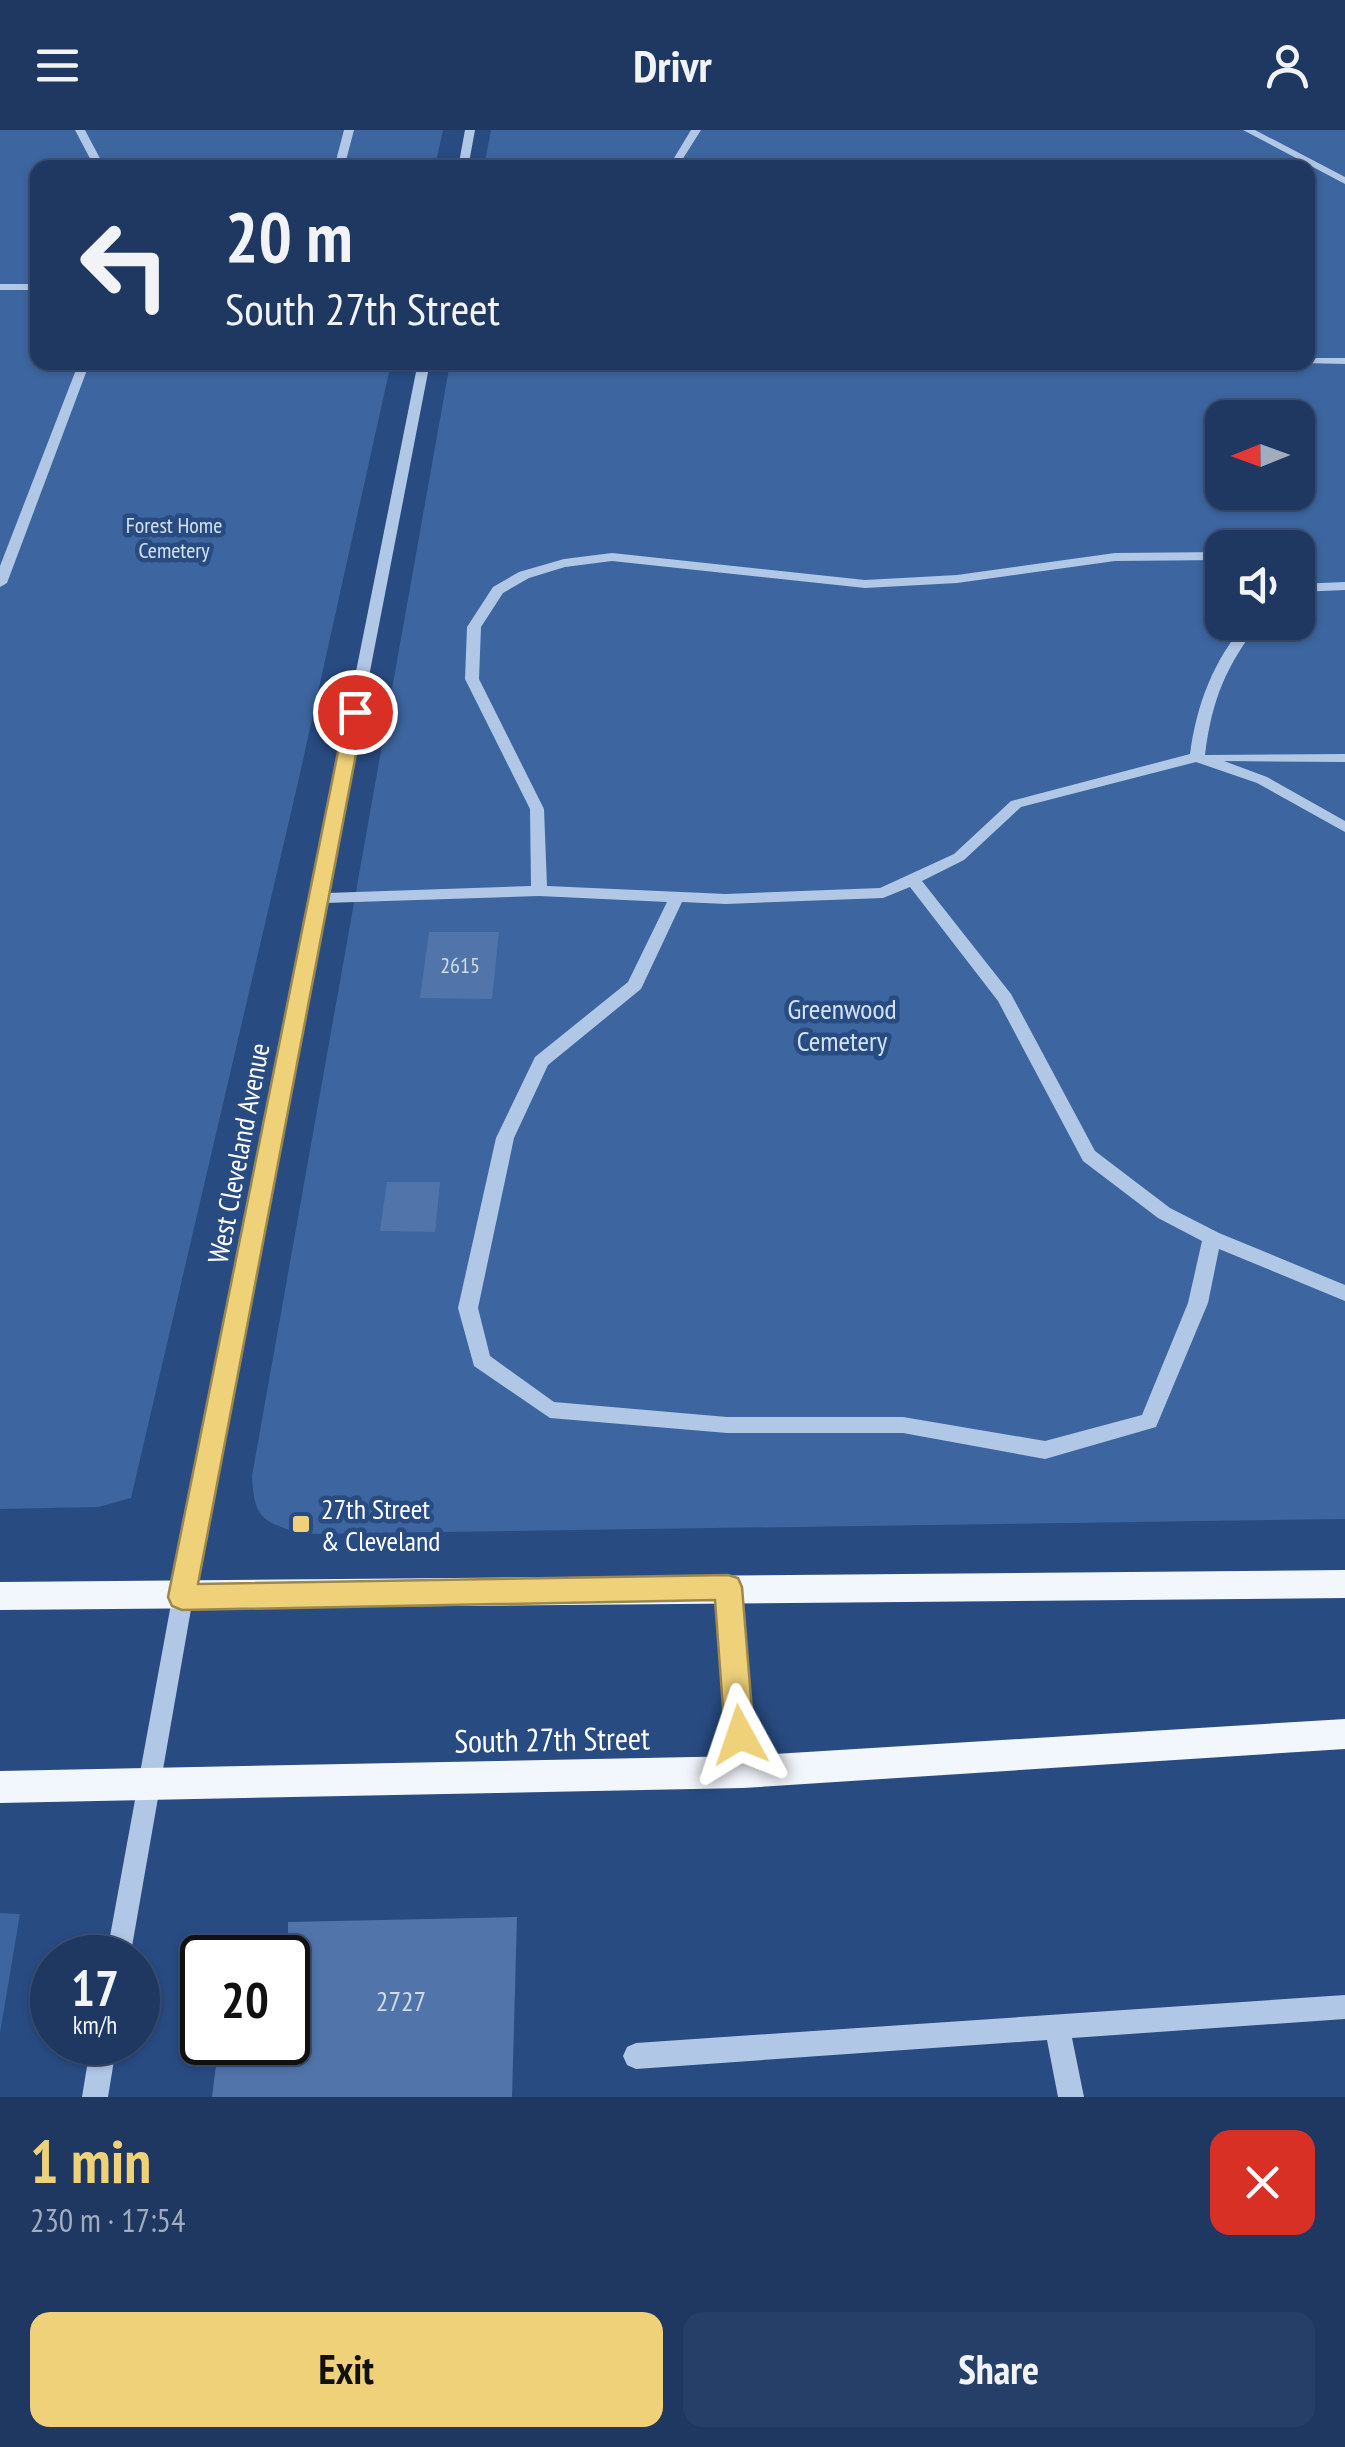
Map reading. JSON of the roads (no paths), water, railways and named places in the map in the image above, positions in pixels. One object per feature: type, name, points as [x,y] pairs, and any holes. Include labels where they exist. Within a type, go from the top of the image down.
[{"type":"main road","points":[[0,1596],[1345,1584]]},
{"type":"main road","name":"South 27th Street","points":[[0,1787],[742,1772],[1345,1734]]},
{"type":"street","points":[[80,130],[96,160]]},
{"type":"street","points":[[341,160],[349,130]]},
{"type":"street","points":[[464,160],[470,130]]},
{"type":"street","points":[[677,160],[696,130]]},
{"type":"street","points":[[1248,130],[1305,160]]},
{"type":"street","points":[[1315,165],[1345,181]]},
{"type":"street","points":[[0,287],[30,287]]},
{"type":"street","points":[[1315,361],[1345,361]]},
{"type":"street","points":[[0,582],[83,370]]},
{"type":"street","name":"West Cleveland Avenue","points":[[122,1935],[182,1597],[422,370]]},
{"type":"street","points":[[539,890],[538,809],[472,678],[474,627],[498,590],[524,575],[564,562],[612,558],[865,584],[957,579],[1115,557],[1205,556]]},
{"type":"street","points":[[1315,587],[1345,586]]},
{"type":"street","points":[[1197,757],[1202,712],[1228,651],[1238,640]]},
{"type":"street","points":[[318,898],[539,890],[726,899],[883,893],[958,858],[1016,804],[1197,757],[1345,758]]},
{"type":"street","points":[[1197,757],[1262,780],[1345,827]]},
{"type":"street","points":[[912,880],[1006,998],[1089,1156],[1164,1213],[1212,1238],[1345,1293]]},
{"type":"street","points":[[677,897],[635,985],[541,1061],[504,1138],[468,1308],[481,1360],[550,1410],[728,1425],[904,1425],[1045,1450],[1148,1421],[1198,1303],[1212,1238]]},
{"type":"street","points":[[728,1587],[742,1772]]},
{"type":"street","points":[[636,2056],[1345,2006]]},
{"type":"street","points":[[1057,2026],[1071,2097]]},
{"type":"street","points":[[95,2097],[100,2065]]},
{"type":"place","name":"27th Street & Cleveland","points":[[301,1524]]},
{"type":"park label","name":"Forest Home Cemetery","points":[[174,538]]},
{"type":"park label","name":"Greenwood Cemetery","points":[[842,1024]]}]
